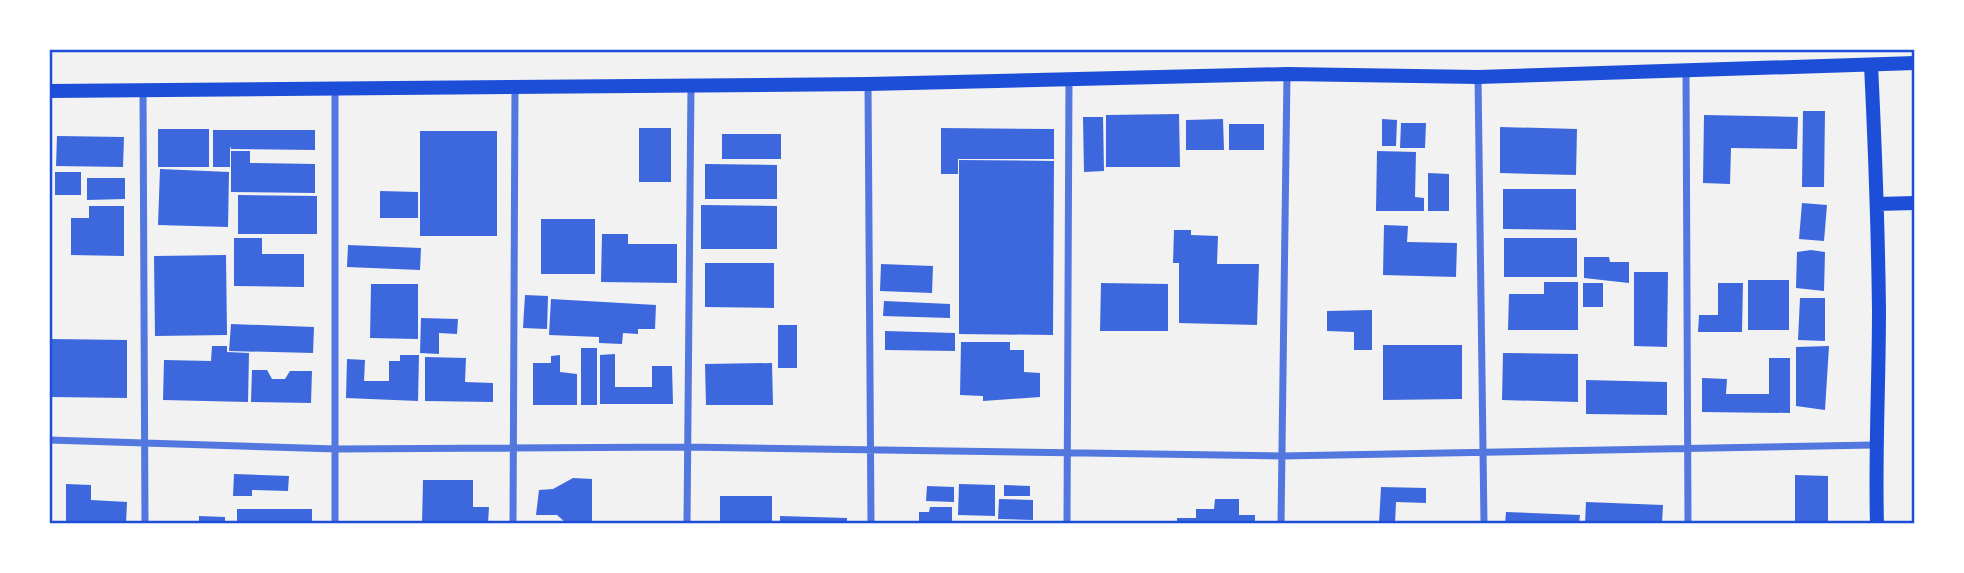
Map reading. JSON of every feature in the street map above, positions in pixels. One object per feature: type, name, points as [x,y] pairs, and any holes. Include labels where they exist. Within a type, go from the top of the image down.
[{"type":"main road","points":[[49,91],[868,84],[1287,74],[1478,77],[1915,63]]},
{"type":"main road","points":[[1871,65],[1879,313],[1874,445],[1877,524]]},
{"type":"main road","points":[[1877,204],[1915,203]]},
{"type":"street","points":[[1686,72],[1688,524]]},
{"type":"street","points":[[1282,524],[1287,74]]},
{"type":"street","points":[[1478,77],[1484,524]]},
{"type":"street","points":[[1067,524],[1069,78]]},
{"type":"street","points":[[687,524],[691,84]]},
{"type":"street","points":[[868,84],[871,524]]},
{"type":"street","points":[[513,524],[515,86]]},
{"type":"street","points":[[335,88],[335,524]]},
{"type":"street","points":[[143,90],[145,524]]},
{"type":"street","points":[[49,440],[336,449],[687,447],[1068,455],[1282,456],[1484,450],[1874,445]]},
{"type":"building","points":[[1803,111],[1825,111],[1824,187],[1802,187]]},
{"type":"building","points":[[1179,114],[1180,167],[1106,167],[1106,115]]},
{"type":"building","points":[[1704,115],[1798,117],[1797,149],[1731,148],[1730,184],[1703,183]]},
{"type":"building","points":[[1083,117],[1103,117],[1104,171],[1084,172]]},
{"type":"building","points":[[1223,119],[1224,150],[1186,150],[1186,120]]},
{"type":"building","points":[[1382,119],[1397,120],[1396,146],[1382,146]]},
{"type":"building","points":[[1401,123],[1426,123],[1425,148],[1400,148]]},
{"type":"building","points":[[1229,124],[1264,124],[1264,150],[1229,150]]},
{"type":"building","points":[[1500,127],[1577,129],[1576,175],[1500,173]]},
{"type":"building","points":[[639,128],[671,128],[671,182],[639,182]]},
{"type":"building","points":[[941,128],[1054,129],[1054,159],[958,159],[958,174],[941,174]]},
{"type":"building","points":[[158,129],[209,129],[209,167],[158,167]]},
{"type":"building","points":[[213,130],[315,130],[315,150],[231,149],[230,146],[230,167],[213,167]]},
{"type":"building","points":[[420,131],[497,131],[497,236],[420,236]]},
{"type":"building","points":[[722,134],[781,134],[781,159],[722,159]]},
{"type":"building","points":[[57,136],[124,137],[123,167],[56,166]]},
{"type":"building","points":[[231,151],[250,151],[250,163],[315,164],[315,193],[231,192]]},
{"type":"building","points":[[1377,151],[1416,152],[1415,197],[1424,198],[1424,211],[1376,211]]},
{"type":"building","points":[[959,160],[1054,161],[1053,335],[959,334]]},
{"type":"building","points":[[705,164],[777,165],[777,199],[705,199]]},
{"type":"building","points":[[160,169],[229,172],[228,227],[158,225]]},
{"type":"building","points":[[55,172],[81,172],[81,195],[55,195]]},
{"type":"building","points":[[1428,173],[1449,174],[1449,211],[1428,211]]},
{"type":"building","points":[[87,178],[125,178],[125,199],[87,200]]},
{"type":"building","points":[[1503,189],[1576,189],[1576,230],[1503,229]]},
{"type":"building","points":[[380,191],[418,192],[418,218],[380,218]]},
{"type":"building","points":[[238,195],[317,196],[317,234],[238,234]]},
{"type":"building","points":[[1802,203],[1827,205],[1824,241],[1799,239]]},
{"type":"building","points":[[701,205],[777,206],[777,249],[701,249]]},
{"type":"building","points":[[89,206],[124,206],[124,256],[71,255],[71,218],[89,218]]},
{"type":"building","points":[[541,219],[595,219],[595,274],[541,274]]},
{"type":"building","points":[[1384,225],[1408,226],[1407,242],[1457,243],[1456,277],[1383,275]]},
{"type":"building","points":[[1174,230],[1191,230],[1191,235],[1218,236],[1217,264],[1259,264],[1257,325],[1179,323],[1179,263],[1173,263]]},
{"type":"building","points":[[602,234],[628,234],[628,244],[677,244],[677,283],[601,282]]},
{"type":"building","points":[[234,238],[262,238],[262,254],[304,254],[304,287],[234,286]]},
{"type":"building","points":[[1504,238],[1577,238],[1577,277],[1504,277]]},
{"type":"building","points":[[348,245],[421,248],[420,270],[347,267]]},
{"type":"building","points":[[1797,252],[1825,252],[1824,291],[1796,288]]},
{"type":"building","points":[[226,255],[227,335],[155,336],[154,256]]},
{"type":"building","points":[[1584,257],[1609,257],[1610,262],[1629,262],[1629,283],[1584,278]]},
{"type":"building","points":[[705,263],[774,263],[774,308],[705,307]]},
{"type":"building","points":[[881,264],[933,266],[932,293],[880,291]]},
{"type":"building","points":[[1634,272],[1668,272],[1667,347],[1634,346]]},
{"type":"building","points":[[1748,280],[1789,280],[1789,330],[1748,330]]},
{"type":"building","points":[[1544,282],[1578,282],[1578,330],[1508,330],[1509,294],[1544,294]]},
{"type":"building","points":[[1101,283],[1168,284],[1168,331],[1100,331]]},
{"type":"building","points":[[1583,283],[1603,283],[1603,307],[1583,307]]},
{"type":"building","points":[[1718,283],[1743,283],[1742,332],[1698,332],[1699,315],[1718,315]]},
{"type":"building","points":[[371,284],[418,284],[418,339],[370,338]]},
{"type":"building","points":[[525,295],[548,296],[547,329],[523,328]]},
{"type":"building","points":[[1800,298],[1825,298],[1825,341],[1798,340]]},
{"type":"building","points":[[551,299],[656,305],[655,329],[638,329],[638,334],[623,333],[622,344],[599,343],[599,337],[549,335]]},
{"type":"building","points":[[884,301],[950,304],[950,318],[883,316]]},
{"type":"building","points":[[1372,310],[1372,350],[1354,350],[1354,332],[1327,331],[1327,311]]},
{"type":"building","points":[[421,318],[458,319],[457,334],[439,333],[439,354],[420,353]]},
{"type":"building","points":[[231,324],[314,327],[313,353],[229,351]]},
{"type":"building","points":[[778,325],[797,325],[797,368],[778,368]]},
{"type":"building","points":[[885,331],[955,333],[955,351],[885,350]]},
{"type":"building","points":[[52,339],[127,340],[127,398],[52,397]]},
{"type":"building","points":[[961,342],[1010,342],[1010,350],[1024,350],[1024,372],[1040,373],[1040,397],[983,401],[983,396],[960,395]]},
{"type":"building","points":[[1383,345],[1462,345],[1462,399],[1383,400]]},
{"type":"building","points":[[212,346],[227,346],[227,352],[249,353],[248,402],[163,400],[164,360],[211,361]]},
{"type":"building","points":[[1829,346],[1825,410],[1796,406],[1796,347]]},
{"type":"building","points":[[581,348],[597,348],[597,405],[581,405]]},
{"type":"building","points":[[1503,353],[1578,354],[1578,402],[1502,400]]},
{"type":"building","points":[[615,354],[615,387],[652,387],[652,366],[672,366],[673,404],[600,404],[600,355]]},
{"type":"building","points":[[400,355],[419,355],[418,401],[346,398],[347,359],[365,360],[364,381],[389,381],[389,361],[400,361]]},
{"type":"building","points":[[560,355],[560,372],[577,374],[577,405],[533,405],[533,363],[551,363],[551,356]]},
{"type":"building","points":[[425,357],[466,358],[465,382],[493,383],[493,402],[425,401]]},
{"type":"building","points":[[1769,358],[1790,358],[1790,413],[1702,412],[1702,378],[1727,379],[1726,394],[1769,394]]},
{"type":"building","points":[[772,363],[773,405],[706,405],[705,364]]},
{"type":"building","points":[[252,370],[267,370],[272,379],[285,379],[290,371],[312,371],[311,403],[251,402]]},
{"type":"building","points":[[1586,380],[1667,382],[1667,415],[1586,414]]},
{"type":"building","points":[[234,474],[289,476],[288,491],[252,490],[252,496],[233,496]]},
{"type":"building","points":[[1795,475],[1828,476],[1828,524],[1795,524]]},
{"type":"building","points":[[573,478],[592,479],[592,524],[566,523],[557,515],[536,515],[539,490],[553,489]]},
{"type":"building","points":[[423,480],[473,480],[473,507],[489,507],[488,524],[422,524]]},
{"type":"building","points":[[66,484],[91,485],[91,500],[127,502],[126,524],[66,524]]},
{"type":"building","points":[[959,484],[995,485],[995,516],[958,515]]},
{"type":"building","points":[[1004,485],[1030,486],[1030,496],[1004,496]]},
{"type":"building","points":[[927,486],[954,487],[954,502],[926,501]]},
{"type":"building","points":[[1381,487],[1426,488],[1426,503],[1396,502],[1395,524],[1379,524]]},
{"type":"building","points":[[720,496],[772,496],[772,524],[720,524]]},
{"type":"building","points":[[999,499],[1033,500],[1033,520],[998,519]]},
{"type":"building","points":[[1215,499],[1239,499],[1239,515],[1255,515],[1255,524],[1177,524],[1177,518],[1196,518],[1196,509],[1214,509]]},
{"type":"building","points":[[1586,502],[1663,505],[1662,524],[1585,524]]},
{"type":"building","points":[[930,507],[952,507],[952,524],[919,524],[919,512],[929,512]]},
{"type":"building","points":[[237,509],[312,509],[312,524],[237,524]]},
{"type":"building","points":[[1506,512],[1580,515],[1579,524],[1505,524]]},
{"type":"building","points":[[199,516],[225,517],[225,524],[199,524]]},
{"type":"building","points":[[780,516],[847,518],[847,524],[780,524]]}]
